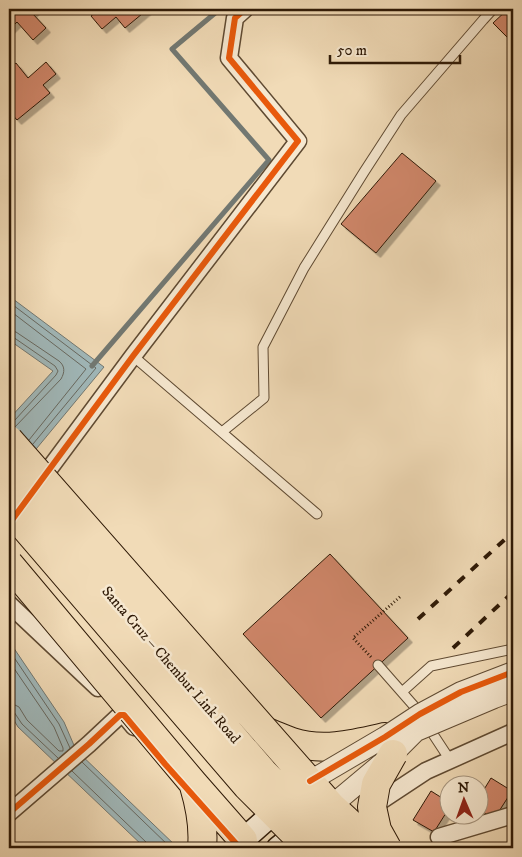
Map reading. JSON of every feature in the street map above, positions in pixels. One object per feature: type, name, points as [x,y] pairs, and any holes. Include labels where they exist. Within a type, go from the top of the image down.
[{"type":"highway","points":[[9,440],[331,806],[376,848]]},
{"type":"highway","name":"Santa Cruz – Chembur Link Road","points":[[9,477],[262,772],[338,848]]},
{"type":"highway","name":"Santa Cruz – Chembur Link Road","points":[[9,509],[248,786],[309,848]]},
{"type":"highway","points":[[9,564],[193,783],[242,846]]},
{"type":"highway","points":[[267,732],[294,743],[325,747],[354,744],[389,746],[376,784],[372,807],[377,830],[387,848]]},
{"type":"highway","points":[[193,783],[200,807],[202,848]]},
{"type":"main road","points":[[242,846],[310,781]]},
{"type":"main road","points":[[278,848],[331,806]]},
{"type":"street","points":[[9,524],[133,356],[298,141],[229,58],[235,18],[245,9]]},
{"type":"street","points":[[9,604],[112,701],[165,764],[242,846]]},
{"type":"street","points":[[331,806],[420,714],[461,692],[513,672]]},
{"type":"street","points":[[310,781],[389,746],[416,731],[513,691]]},
{"type":"street","points":[[9,814],[90,744],[120,715],[124,715]]},
{"type":"street","points":[[320,848],[357,816],[426,771],[513,732]]},
{"type":"street","points":[[439,836],[513,815]]},
{"type":"street","points":[[357,816],[393,848]]},
{"type":"lane","points":[[222,432],[264,398],[263,347],[304,268],[364,172],[401,115],[493,9]]},
{"type":"lane","points":[[133,356],[317,514]]},
{"type":"lane","points":[[402,692],[432,666],[513,649]]},
{"type":"lane","points":[[378,665],[414,706],[450,760]]},
{"type":"path","points":[[378,665],[353,638],[401,596]]},
{"type":"water","points":[[9,296],[104,367],[32,454],[9,475],[9,419],[53,371],[9,340]]},
{"type":"water","points":[[9,641],[64,722],[76,750],[178,848],[145,848],[18,727],[9,712]]},
{"type":"building","points":[[9,9],[36,9],[32,13],[46,28],[33,40],[17,22],[9,30]]},
{"type":"building","points":[[100,9],[148,9],[125,28],[116,17],[102,29],[91,16]]},
{"type":"building","points":[[508,9],[513,9],[513,43],[493,23]]},
{"type":"building","points":[[46,62],[56,74],[43,85],[50,93],[17,120],[9,113],[9,68],[16,63],[28,78]]},
{"type":"building","points":[[402,153],[436,181],[376,253],[341,224]]},
{"type":"building","points":[[330,554],[408,638],[321,718],[243,634]]},
{"type":"building","points":[[491,778],[512,791],[494,819],[490,816]]},
{"type":"building","points":[[431,791],[440,797],[440,822],[434,832],[413,820]]},
{"type":"waterway","points":[[92,366],[269,160],[172,49],[220,9]]},
{"type":"railway","points":[[418,619],[513,532]]},
{"type":"railway","points":[[453,648],[513,592]]},
{"type":"cycle path","points":[[9,524],[133,356],[298,141],[229,58],[235,18],[245,9]]},
{"type":"cycle path","points":[[310,781],[420,714],[461,692],[513,672]]},
{"type":"cycle path","points":[[9,813],[120,715],[124,715],[240,848]]}]
